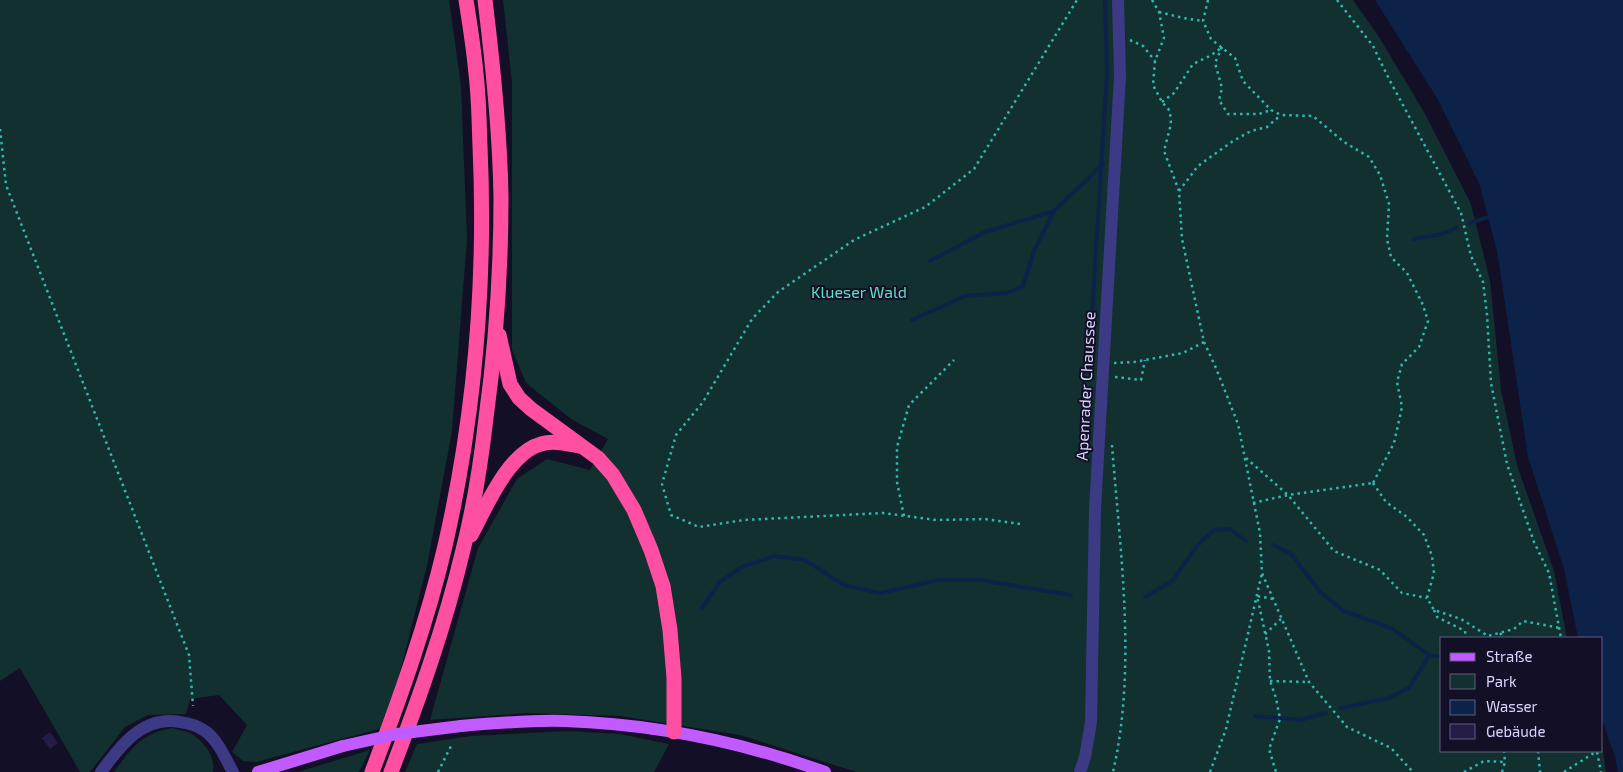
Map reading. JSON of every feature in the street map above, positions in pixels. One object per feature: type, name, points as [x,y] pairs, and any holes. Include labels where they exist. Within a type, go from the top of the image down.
[{"type":"highway","points":[[372,772],[400,700],[445,548],[458,480],[473,380],[479,311],[482,196],[476,76],[466,0]]},
{"type":"highway","points":[[391,772],[416,707],[464,550],[483,445],[491,383],[499,269],[501,196],[494,75],[485,0]]},
{"type":"highway","points":[[496,322],[510,384],[519,398],[531,409],[598,458],[613,475],[634,510],[651,550],[663,586],[670,630],[674,678],[674,732]]},
{"type":"highway","points":[[464,550],[492,496],[512,464],[541,444],[561,443],[585,447]]},
{"type":"main road","points":[[258,772],[343,746],[397,734],[461,726],[563,721],[608,724],[720,740],[756,749],[825,772]]},
{"type":"street","name":"Apenrader Chaussee","points":[[1080,772],[1091,722],[1095,508],[1120,76],[1118,0]]},
{"type":"street","points":[[101,772],[121,746],[141,729],[157,722],[174,721],[190,724],[205,731],[219,747],[233,772]]},
{"type":"path","points":[[1020,524],[985,519],[936,520],[882,513],[744,520],[699,527],[670,515],[662,484],[676,435],[703,402],[752,320],[778,292],[854,240],[925,207],[974,169],[1077,0]]},
{"type":"path","points":[[1152,0],[1159,12],[1164,38],[1155,62],[1153,85],[1162,102],[1170,111],[1171,124],[1164,151],[1180,191],[1182,239],[1204,342],[1238,424],[1260,533],[1262,573],[1226,729],[1210,772]]},
{"type":"path","points":[[1208,0],[1203,21],[1211,39],[1235,58],[1243,80],[1271,110],[1281,115],[1313,116],[1344,142],[1369,158],[1380,175],[1389,204],[1386,240],[1391,257],[1406,273],[1423,305],[1428,321],[1419,346],[1402,364],[1397,382],[1402,408],[1394,443],[1373,483]]},
{"type":"path","points":[[1337,0],[1373,46],[1389,80],[1461,213],[1471,256],[1483,282],[1491,383],[1507,464],[1534,542],[1549,573],[1561,637]]},
{"type":"path","points":[[1159,12],[1203,21]]},
{"type":"path","points":[[1129,48],[1129,39],[1143,46],[1155,62]]},
{"type":"path","points":[[1162,102],[1174,93],[1194,64],[1222,47]]},
{"type":"path","points":[[1222,47],[1216,63],[1222,88],[1219,100],[1228,114],[1259,114],[1271,110]]},
{"type":"path","points":[[1180,191],[1198,166],[1233,142],[1251,131],[1267,126],[1281,115]]},
{"type":"path","points":[[0,129],[6,186],[189,655],[194,706]]},
{"type":"path","points":[[1102,364],[1145,360],[1183,353],[1204,342]]},
{"type":"path","points":[[904,516],[897,482],[897,447],[909,405],[954,360]]},
{"type":"path","points":[[1116,363],[1115,377],[1141,380],[1145,360]]},
{"type":"path","points":[[1112,445],[1126,635],[1120,742],[1113,772]]},
{"type":"path","points":[[1244,457],[1288,495],[1334,551],[1380,570],[1402,594],[1427,598]]},
{"type":"path","points":[[1253,503],[1288,495],[1373,483]]},
{"type":"path","points":[[1373,483],[1386,502],[1407,517],[1424,535],[1432,556],[1434,573],[1427,598],[1437,617],[1465,631],[1466,637]]},
{"type":"path","points":[[1262,573],[1309,682],[1347,728],[1391,748],[1413,772]]},
{"type":"path","points":[[1257,596],[1273,599]]},
{"type":"path","points":[[1257,596],[1269,651],[1270,681],[1280,719],[1269,749],[1276,772]]},
{"type":"path","points":[[1434,610],[1461,620],[1488,636],[1514,630],[1523,621],[1560,628]]},
{"type":"path","points":[[1265,634],[1281,619]]},
{"type":"path","points":[[1500,633],[1503,637]]},
{"type":"path","points":[[1270,681],[1309,682]]},
{"type":"path","points":[[438,772],[452,744]]},
{"type":"path","points":[[1502,772],[1505,762],[1504,752]]},
{"type":"path","points":[[1538,752],[1540,772]]},
{"type":"path","points":[[1564,772],[1595,752]]},
{"type":"path","points":[[1597,752],[1601,772]]},
{"type":"path","points":[[1464,772],[1484,761],[1505,762]]},
{"type":"green space","points":[[0,0],[449,0],[461,86],[467,239],[452,431],[427,566],[386,727],[256,762],[243,761],[232,752],[247,725],[219,695],[190,699],[186,714],[148,715],[125,727],[90,772],[80,772],[20,668],[0,681]]},
{"type":"green space","name":"Klueser Wald","points":[[503,0],[1353,0],[1379,37],[1424,112],[1471,204],[1490,280],[1501,390],[1517,465],[1554,571],[1567,637],[1440,637],[1440,752],[1603,752],[1606,772],[856,772],[740,735],[620,716],[528,713],[430,720],[478,548],[517,479],[547,459],[590,470],[608,439],[571,419],[526,383],[512,350],[512,82]]},
{"type":"green space","points":[[172,728],[192,734],[201,741],[211,755],[213,772],[114,772],[138,743],[162,730]]},
{"type":"green space","points":[[568,731],[620,734],[669,744],[654,772],[405,772],[417,744],[471,736]]},
{"type":"green space","points":[[370,750],[359,772],[298,772]]},
{"type":"water","points":[[1375,0],[1623,0],[1623,772],[1618,772],[1615,757],[1603,723],[1603,637],[1578,637],[1564,569],[1528,457],[1497,251],[1479,183],[1437,98]]},
{"type":"building","points":[[50,732],[58,743],[50,749],[42,738]]},
{"type":"waterway","points":[[1089,364],[1107,73],[1105,0]]},
{"type":"waterway","points":[[912,320],[965,296],[1007,293],[1023,286],[1034,251],[1054,211],[1103,164]]},
{"type":"waterway","points":[[930,261],[985,232],[1054,211]]},
{"type":"waterway","points":[[1470,223],[1488,217]]},
{"type":"waterway","points":[[1414,239],[1442,234],[1457,228]]},
{"type":"waterway","points":[[1145,597],[1172,581],[1197,546],[1214,530],[1230,529],[1246,541]]},
{"type":"waterway","points":[[1273,545],[1291,554],[1321,593],[1344,611],[1393,629],[1429,655],[1440,657]]},
{"type":"waterway","points":[[702,608],[720,582],[742,567],[775,556],[805,560],[844,585],[880,593],[939,580],[980,580],[1071,595]]},
{"type":"waterway","points":[[1341,708],[1389,698],[1409,688],[1429,655]]},
{"type":"waterway","points":[[1255,716],[1300,720],[1326,713]]}]
